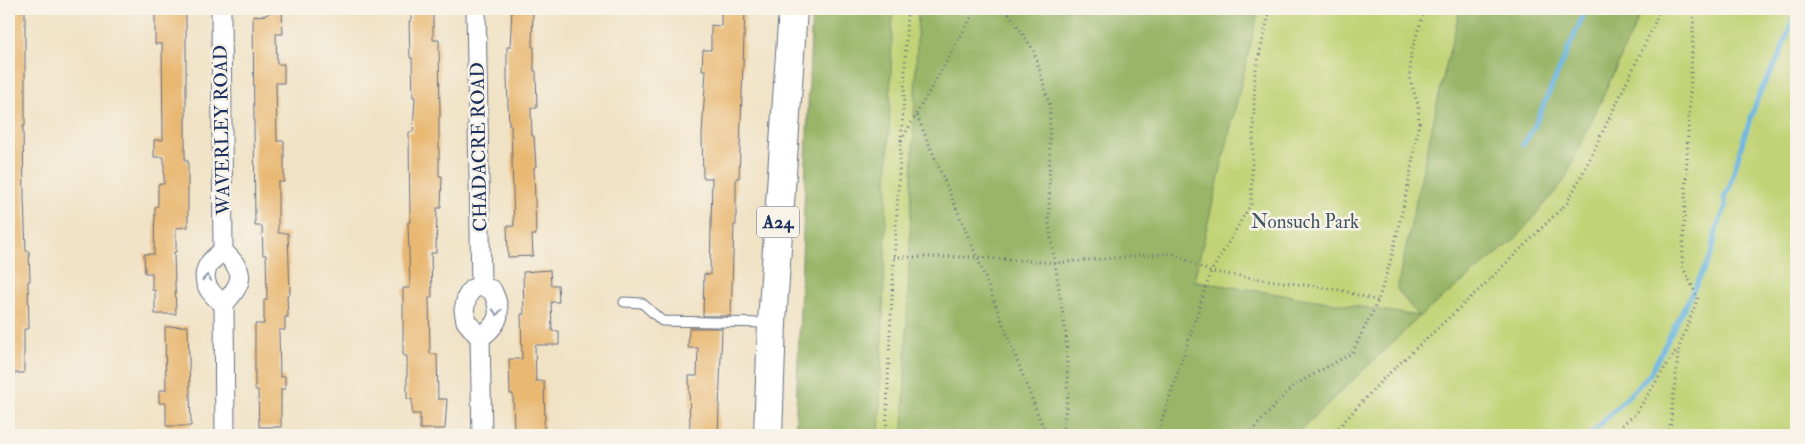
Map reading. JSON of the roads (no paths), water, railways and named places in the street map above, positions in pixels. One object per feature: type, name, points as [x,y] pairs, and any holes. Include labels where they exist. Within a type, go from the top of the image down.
[{"type":"highway","name":"A24","points":[[768,435],[772,323],[793,9]]},
{"type":"street","name":"WAVERLEY ROAD","points":[[221,9],[224,251]]},
{"type":"street","name":"CHADACRE ROAD","points":[[476,9],[482,286]]},
{"type":"street","points":[[224,304],[213,296],[206,286],[205,278],[208,266],[213,258],[224,251],[239,268],[240,278],[232,295],[224,304],[225,435]]},
{"type":"street","points":[[480,338],[496,322],[499,310],[492,290],[482,286],[472,290],[467,297],[464,310],[466,322],[480,338],[482,435]]},
{"type":"lane","points":[[624,302],[642,302],[662,321],[772,323]]},
{"type":"waterway","points":[[1523,145],[1534,127],[1586,9]]},
{"type":"waterway","points":[[1590,435],[1650,374],[1712,254],[1717,227],[1726,207],[1724,197],[1729,189],[1743,140],[1760,92],[1780,55],[1796,10]]},
{"type":"park label","name":"Nonsuch Park","points":[[1305,222]]}]
